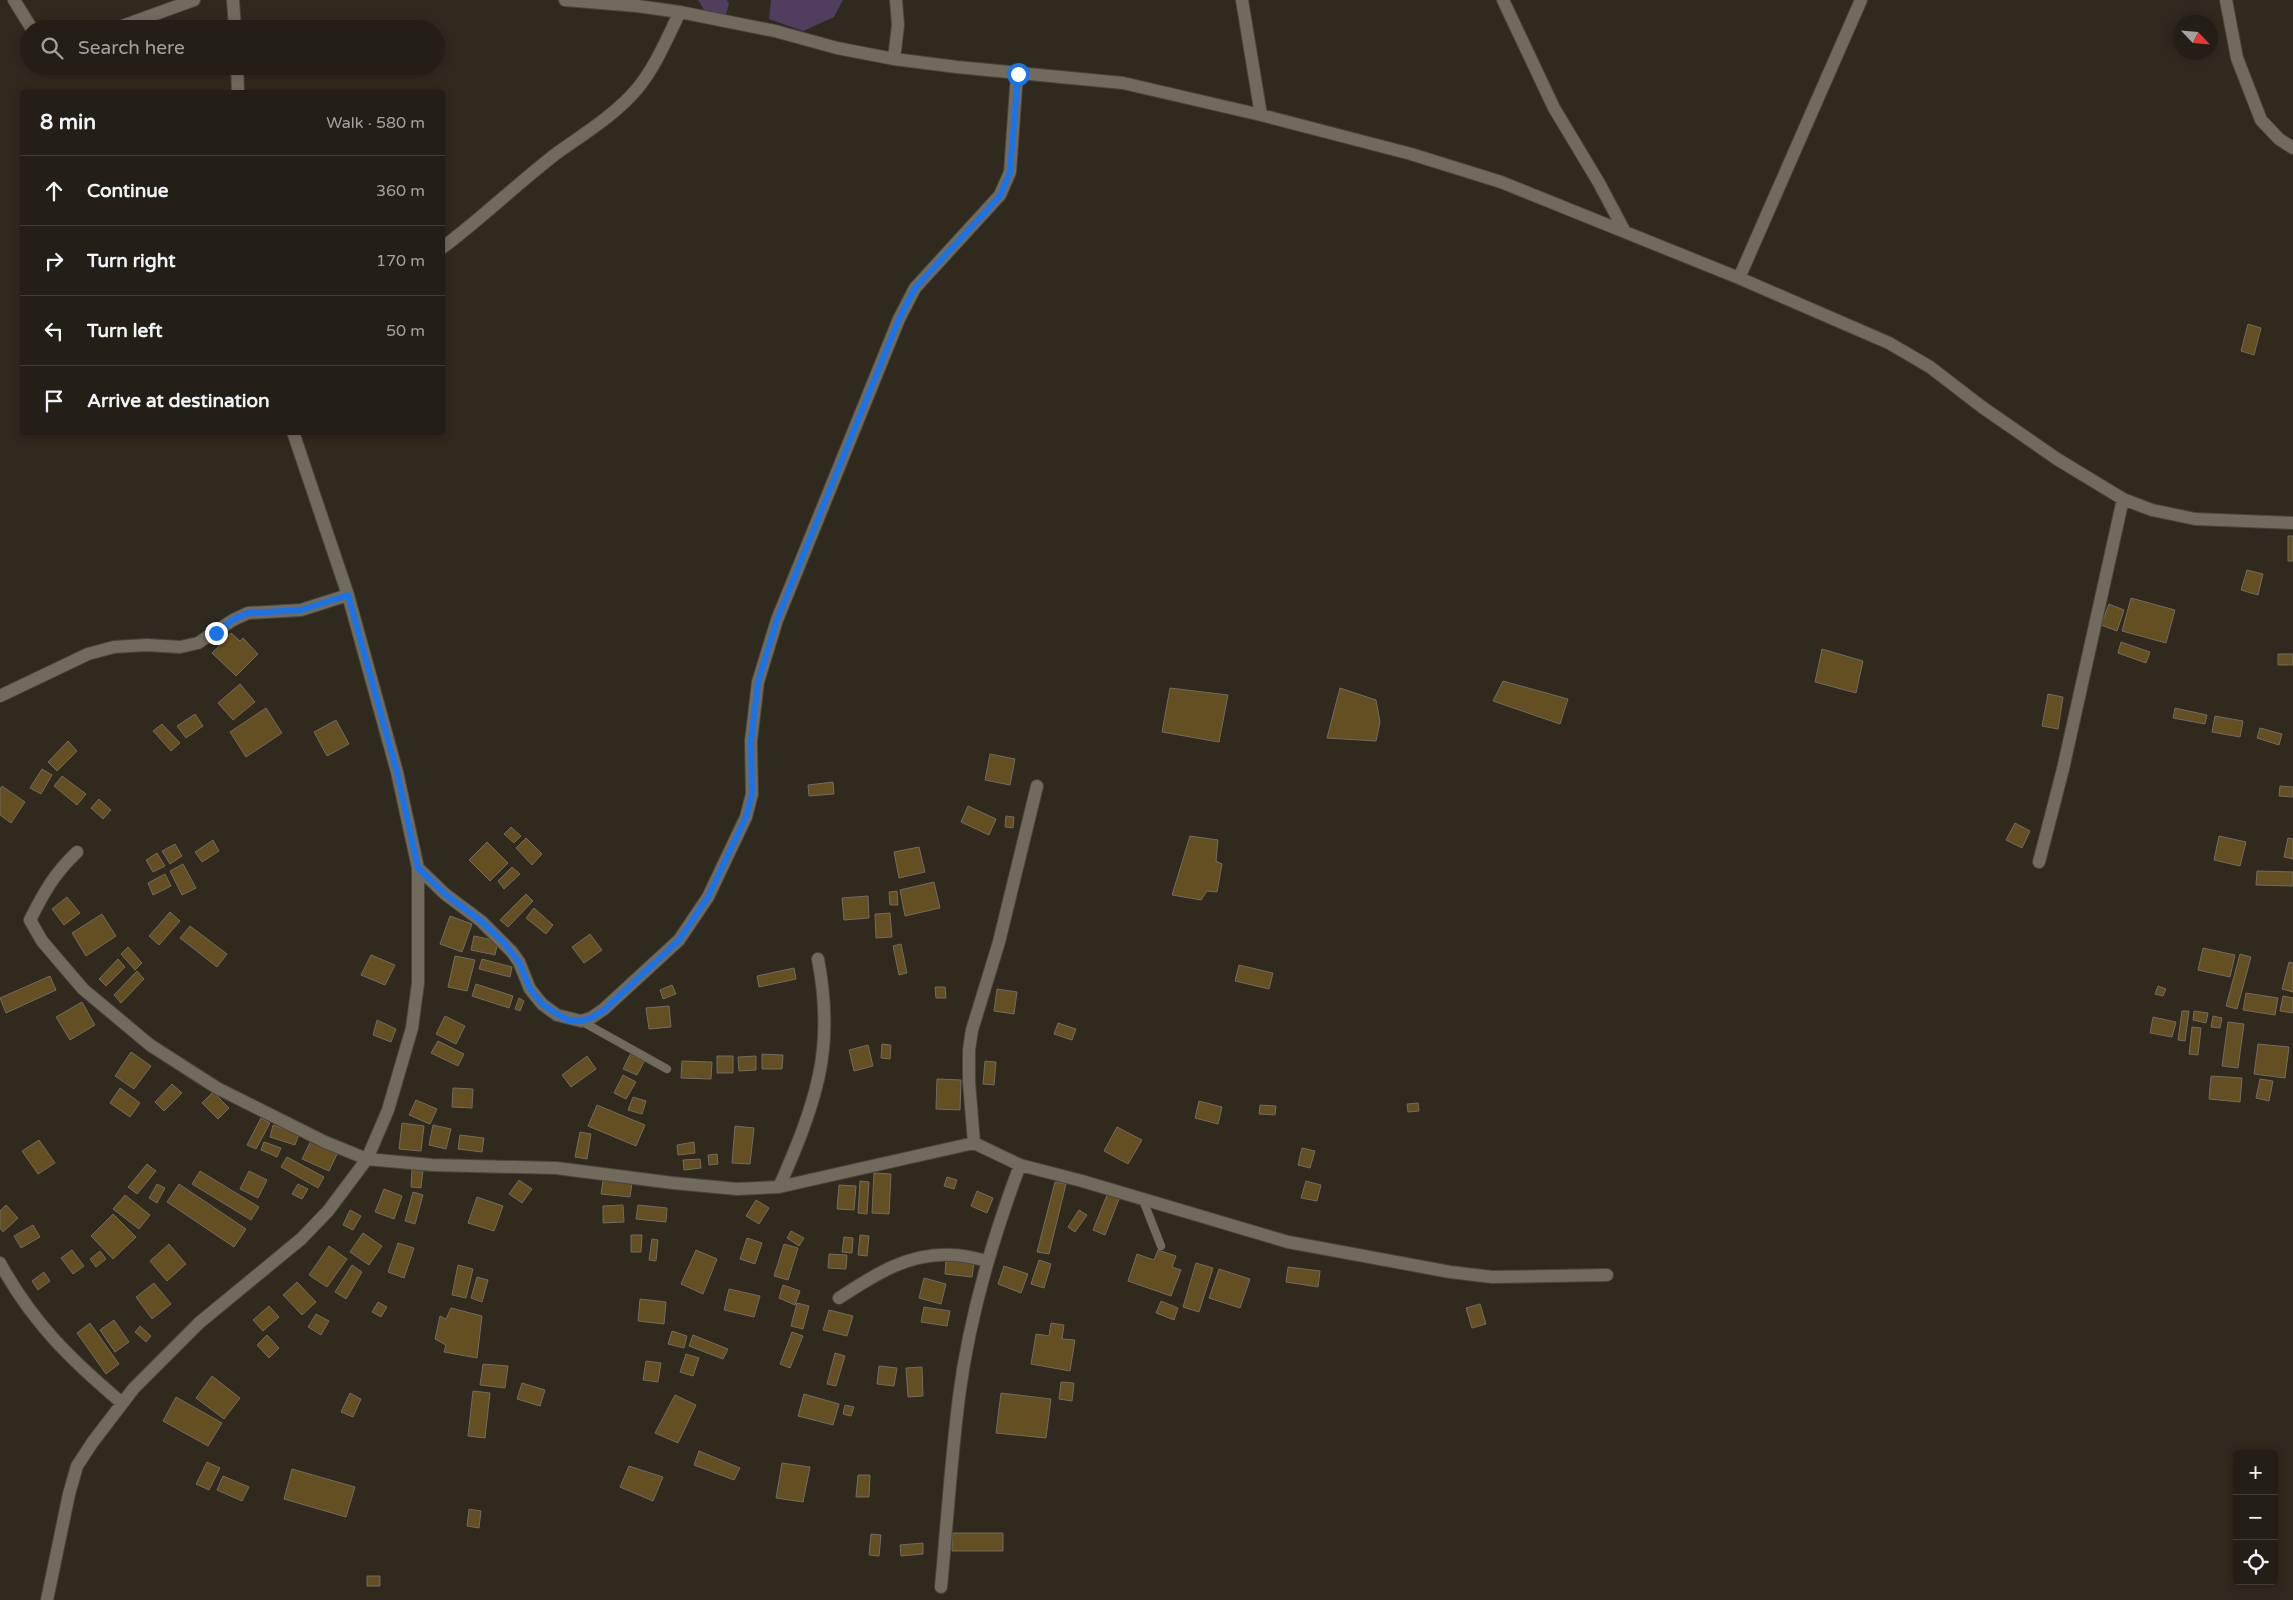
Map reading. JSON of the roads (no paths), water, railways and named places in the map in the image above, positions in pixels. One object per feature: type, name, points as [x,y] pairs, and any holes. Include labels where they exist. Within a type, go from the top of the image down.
[{"type":"street","points":[[14,0],[26,20]]},
{"type":"street","points":[[139,20],[194,0]]},
{"type":"street","points":[[233,0],[234,20]]},
{"type":"street","points":[[565,0],[637,6],[680,12],[775,31],[837,48],[894,59],[1122,84],[1261,115],[1411,154],[1501,182],[1739,278],[1889,342],[1930,367],[1982,407],[2057,459],[2123,499],[2152,510],[2195,518],[2293,523]]},
{"type":"street","points":[[894,59],[898,25],[896,0]]},
{"type":"street","points":[[1242,0],[1261,115]]},
{"type":"street","points":[[1503,0],[1554,108],[1599,183],[1625,232]]},
{"type":"street","points":[[1739,278],[1861,0]]},
{"type":"street","points":[[2226,0],[2237,58],[2261,120],[2279,139],[2293,148]]},
{"type":"street","points":[[445,246],[479,220],[557,154],[610,116],[627,100],[655,63],[680,12]]},
{"type":"street","points":[[418,868],[445,894],[481,921],[508,948],[519,962],[530,989],[542,1004],[568,1020],[581,1021],[591,1018],[604,1010],[679,940],[708,897],[746,817],[752,794],[751,741],[758,682],[777,620],[899,319],[915,288],[1000,196],[1006,184],[1011,164],[1018,74]]},
{"type":"street","points":[[237,75],[238,90]]},
{"type":"street","points":[[47,1600],[77,1466],[134,1388],[199,1323],[301,1239],[328,1211],[367,1159],[388,1110],[412,1028],[418,983],[418,868],[397,772],[348,595],[294,435]]},
{"type":"street","points":[[2039,862],[2063,769],[2123,499]]},
{"type":"street","points":[[0,696],[88,654],[114,647],[147,645],[180,647],[198,643],[232,620],[248,613],[301,610],[348,595]]},
{"type":"street","points":[[974,1143],[969,1082],[969,1050],[972,1030],[999,942],[1037,786]]},
{"type":"street","points":[[78,852],[58,871],[45,889],[30,920],[42,941],[83,989],[150,1045],[217,1088],[325,1142],[367,1159],[432,1164],[556,1168],[737,1189],[779,1187],[974,1143],[1020,1165],[1288,1242],[1450,1272],[1492,1277],[1606,1275]]},
{"type":"street","points":[[779,1187],[797,1145],[819,1075],[823,1021],[822,981],[818,960]]},
{"type":"street","points":[[942,1587],[959,1396],[974,1317],[988,1262],[1020,1165]]},
{"type":"street","points":[[839,1298],[889,1267],[917,1258],[954,1255],[988,1262]]},
{"type":"street","points":[[0,1263],[36,1320],[55,1342],[78,1367],[122,1403]]},
{"type":"lane","points":[[581,1021],[667,1069]]},
{"type":"lane","points":[[1143,1200],[1161,1246]]}]
